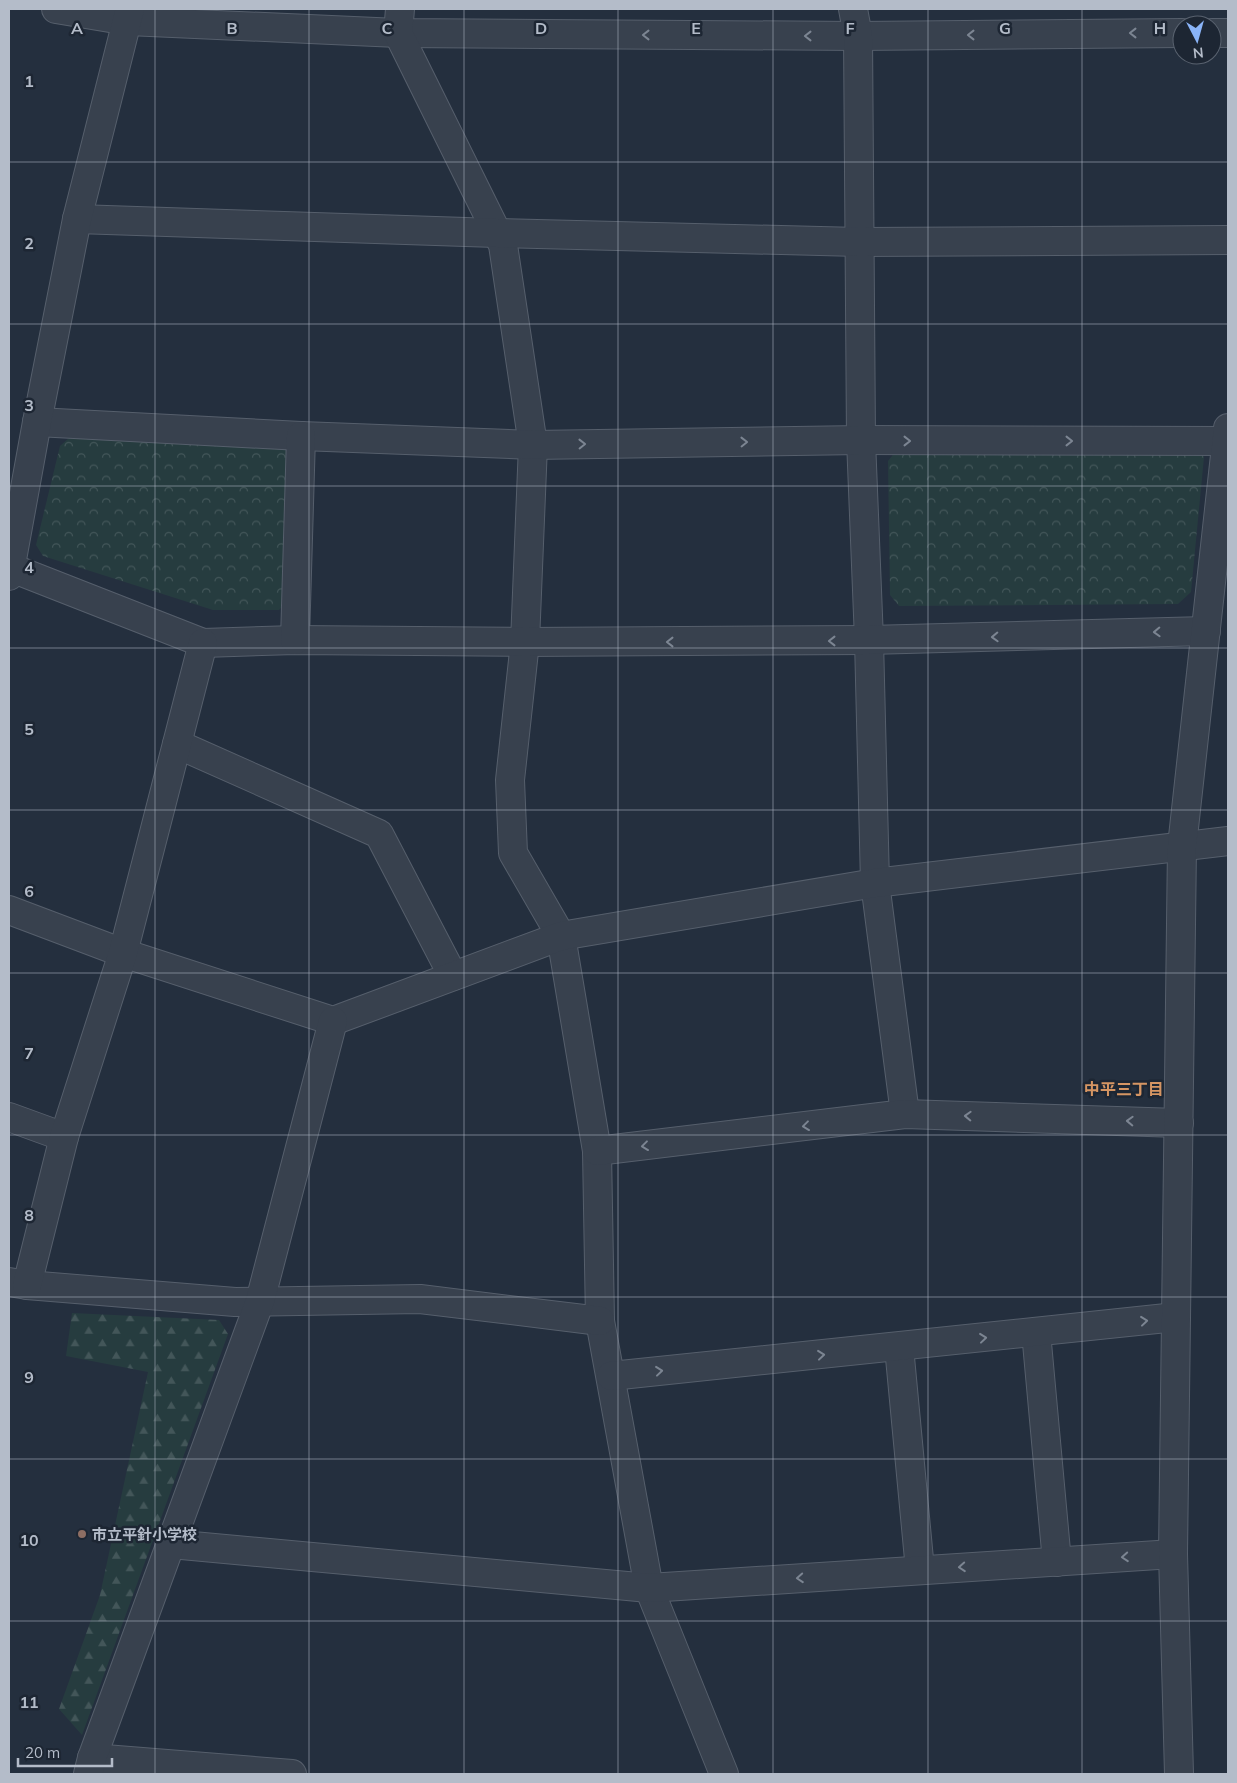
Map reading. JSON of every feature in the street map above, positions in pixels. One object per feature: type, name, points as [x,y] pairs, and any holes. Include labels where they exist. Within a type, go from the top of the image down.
[{"type":"street","points":[[56,9],[129,15],[399,21],[858,36],[1172,33]]},
{"type":"street","points":[[852,9],[858,36],[861,440],[869,640],[875,883],[905,1114]]},
{"type":"street","points":[[129,15],[77,219],[10,570],[203,643],[295,640],[525,642],[869,640],[1206,631]]},
{"type":"street","points":[[399,21],[503,245],[533,445],[525,642],[510,780],[513,853],[561,936],[597,1152],[600,1321],[650,1588],[724,1774]]},
{"type":"street","points":[[77,219],[496,233],[859,242],[1228,240]]},
{"type":"street","points":[[37,422],[301,436],[533,445],[1228,435],[1182,846],[1173,1554],[1179,1774]]},
{"type":"street","points":[[295,640],[301,436]]},
{"type":"street","points":[[203,643],[124,953],[18,1283],[235,1302],[260,1300],[420,1300],[600,1321]]},
{"type":"street","points":[[177,744],[379,834],[454,976]]},
{"type":"street","points":[[9,910],[124,953],[333,1021],[561,936],[875,883],[1228,841]]},
{"type":"street","points":[[292,1774],[90,1766],[260,1300],[333,1021]]},
{"type":"street","points":[[597,1152],[905,1114],[1179,1123]]},
{"type":"street","points":[[9,1117],[64,1137]]},
{"type":"street","points":[[611,1376],[1176,1317]]},
{"type":"street","points":[[1036,1332],[1057,1562]]},
{"type":"street","points":[[899,1346],[920,1570]]},
{"type":"street","points":[[170,1544],[650,1588],[1173,1554]]},
{"type":"green space","points":[[69,438],[282,446],[293,458],[288,600],[279,610],[213,610],[43,556],[36,545],[60,446]]},
{"type":"green space","points":[[1193,447],[1204,457],[1191,592],[1178,604],[899,606],[890,595],[888,461],[896,451]]},
{"type":"green space","points":[[72,1313],[219,1320],[228,1334],[82,1735],[59,1709],[100,1595],[148,1372],[66,1356]]},
{"type":"place","name":"市立平針小学校","points":[[82,1534]]},
{"type":"district","name":"中平三丁目","points":[[1124,1089]]}]
